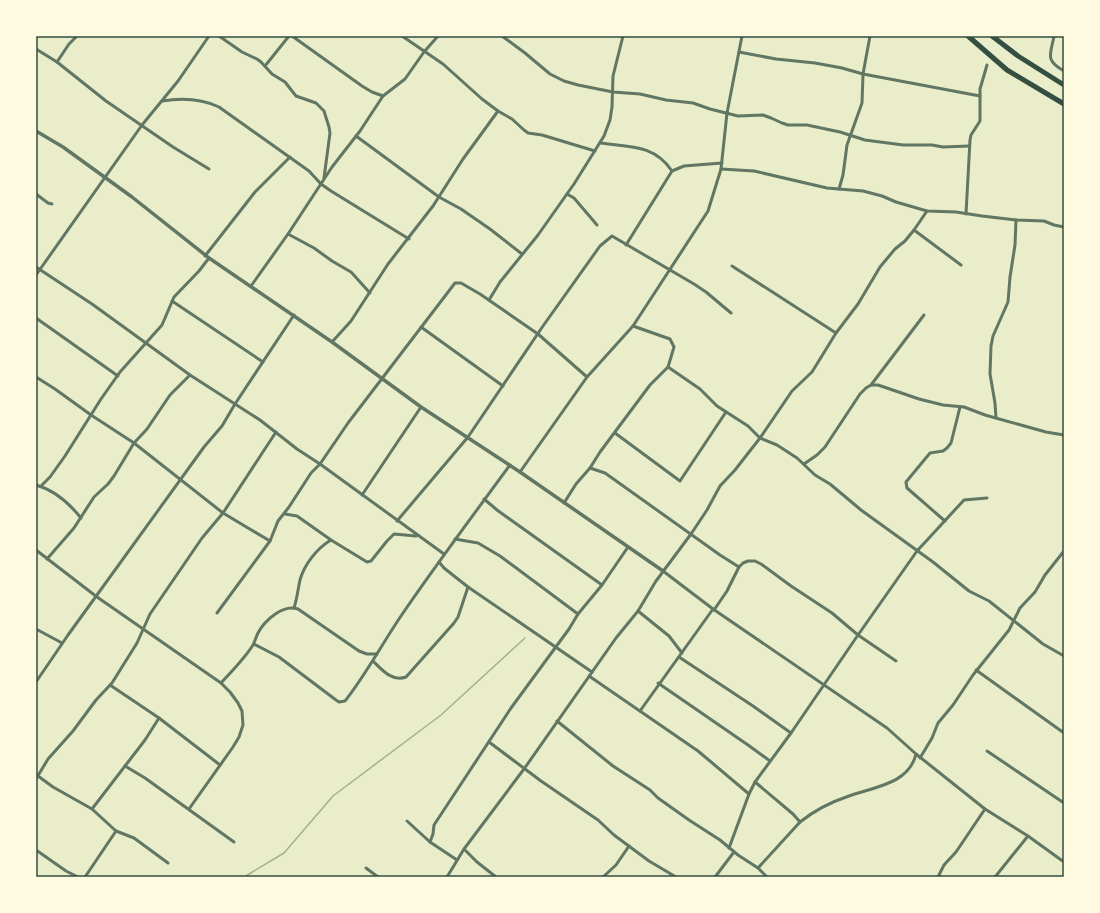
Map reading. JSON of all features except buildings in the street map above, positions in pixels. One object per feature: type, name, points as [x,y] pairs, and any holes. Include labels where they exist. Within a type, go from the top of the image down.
[{"type":"highway","points":[[968,36],[1007,70],[1064,104]]},
{"type":"highway","points":[[992,36],[1018,56],[1064,85]]},
{"type":"street","points":[[57,62],[76,36]]},
{"type":"street","points":[[36,275],[142,125],[178,81],[209,36]]},
{"type":"street","points":[[219,36],[242,52],[257,59],[272,74],[286,82],[296,96],[316,103],[324,111],[330,133],[324,179]]},
{"type":"street","points":[[265,66],[291,36],[362,86],[383,96]]},
{"type":"street","points":[[402,36],[448,67],[482,99],[512,119],[528,133],[542,135],[594,151]]},
{"type":"street","points":[[251,286],[383,96],[405,80],[424,52],[438,36]]},
{"type":"street","points":[[502,36],[557,78],[564,81],[613,92],[640,94],[666,100],[693,103],[738,116],[762,116],[788,125],[807,125],[865,140],[903,145],[932,144],[953,148],[969,146]]},
{"type":"street","points":[[489,300],[500,282],[538,235],[567,194],[600,143],[610,120],[614,76],[623,36]]},
{"type":"street","points":[[520,472],[587,377],[633,326],[708,211],[721,169],[727,113],[742,36]]},
{"type":"street","points":[[839,189],[847,145],[862,103],[864,74],[870,36]]},
{"type":"street","points":[[1054,36],[1050,60],[1053,64],[1064,70]]},
{"type":"street","points":[[36,49],[57,62],[106,101],[173,147],[209,169]]},
{"type":"street","points":[[739,52],[776,59],[815,62],[864,74],[980,96]]},
{"type":"street","points":[[966,214],[969,146],[971,135],[980,121],[981,82],[987,65]]},
{"type":"street","points":[[162,101],[185,99],[211,103],[219,106],[309,171],[321,184],[339,197],[409,239]]},
{"type":"street","points":[[332,342],[352,321],[388,264],[409,239],[439,197],[463,159],[498,111]]},
{"type":"street","points":[[36,131],[63,147],[105,177],[207,257],[294,315],[421,406],[510,465],[663,571],[713,609],[887,728],[920,758],[985,809],[1028,836],[1064,862]]},
{"type":"street","points":[[356,136],[439,197],[476,219],[522,254]]},
{"type":"street","points":[[600,143],[634,146],[648,151],[660,157],[672,171]]},
{"type":"street","points":[[41,486],[50,477],[118,376],[165,320],[172,301],[199,271],[207,257],[255,192],[290,157]]},
{"type":"street","points":[[626,244],[672,171],[684,166],[722,163]]},
{"type":"street","points":[[721,169],[754,171],[827,188],[862,191],[927,211],[956,212],[1016,220],[1044,221],[1064,227]]},
{"type":"street","points":[[36,194],[48,203],[52,204]]},
{"type":"street","points":[[567,194],[574,198],[598,225]]},
{"type":"street","points":[[447,877],[464,849],[524,769],[616,638],[638,611],[656,581],[707,510],[720,486],[735,470],[760,438],[792,391],[812,372],[836,333],[858,304],[880,267],[895,249],[905,241],[927,211]]},
{"type":"street","points":[[996,418],[990,374],[991,346],[995,330],[1008,302],[1015,245],[1016,220]]},
{"type":"street","points":[[914,230],[961,264]]},
{"type":"street","points":[[288,234],[314,248],[351,272],[370,292]]},
{"type":"street","points":[[397,521],[468,437],[600,246],[612,236],[706,292],[731,313]]},
{"type":"street","points":[[732,266],[836,333]]},
{"type":"street","points":[[36,267],[147,343],[190,375],[260,420],[297,449],[444,554]]},
{"type":"street","points":[[217,614],[270,541],[278,522],[285,514],[311,473],[320,464],[348,422],[454,283],[461,283],[489,300],[538,334],[587,377]]},
{"type":"street","points":[[172,301],[263,362]]},
{"type":"street","points":[[36,682],[62,643],[97,597],[204,448],[222,426],[294,315]]},
{"type":"street","points":[[804,464],[825,447],[860,394],[871,385],[924,315]]},
{"type":"street","points":[[36,318],[118,376]]},
{"type":"street","points":[[421,326],[503,386]]},
{"type":"street","points":[[564,503],[576,484],[590,468],[650,385],[668,367],[671,361],[674,347],[670,339],[633,326]]},
{"type":"street","points":[[668,367],[700,389],[717,406],[748,426],[760,438],[786,450],[815,475],[830,484],[861,510],[969,591],[989,601],[1043,644],[1064,654]]},
{"type":"street","points":[[48,559],[74,528],[94,497],[114,476],[134,443],[147,429],[170,395],[190,375]]},
{"type":"street","points":[[36,377],[134,443],[222,513],[270,541]]},
{"type":"street","points":[[871,385],[878,385],[930,402],[964,407],[985,415],[1046,432],[1064,435]]},
{"type":"street","points":[[362,494],[421,406]]},
{"type":"street","points":[[945,521],[907,488],[906,482],[930,453],[943,451],[947,448],[951,442],[960,407]]},
{"type":"street","points":[[614,433],[680,481],[726,412]]},
{"type":"street","points":[[168,863],[134,838],[116,831],[92,810],[37,778],[48,759],[110,685],[137,643],[150,614],[202,538],[222,513],[276,432]]},
{"type":"street","points":[[254,644],[279,657],[339,702],[345,701],[373,661],[396,623],[444,554],[484,498],[510,465]]},
{"type":"street","points":[[590,468],[604,472],[739,567]]},
{"type":"street","points":[[36,485],[52,491],[74,509],[81,518]]},
{"type":"street","points":[[484,498],[497,510],[602,585]]},
{"type":"street","points":[[729,848],[755,782],[825,685],[917,551],[964,500],[987,498]]},
{"type":"street","points":[[285,514],[297,516],[331,540],[370,562],[394,534],[417,536]]},
{"type":"street","points":[[456,539],[478,543],[489,549],[578,614]]},
{"type":"street","points":[[294,608],[300,578],[304,569],[320,548],[331,540]]},
{"type":"street","points":[[430,842],[434,825],[511,708],[557,647],[578,614],[602,585],[628,547]]},
{"type":"street","points":[[36,550],[97,597],[221,684],[230,692],[238,703],[244,720],[239,737],[189,809]]},
{"type":"street","points":[[920,758],[932,738],[938,723],[953,705],[976,670],[1009,630],[1020,608],[1035,592],[1045,575],[1064,551]]},
{"type":"street","points":[[640,711],[658,683],[682,653],[727,591],[739,567],[748,561],[755,561],[761,564],[832,613],[858,635],[896,661]]},
{"type":"street","points":[[439,562],[444,568],[468,587],[592,672]]},
{"type":"street","points":[[373,661],[381,670],[395,678],[406,677],[458,617],[468,587]]},
{"type":"street","points":[[221,684],[254,644],[257,633],[271,617],[285,609],[294,608],[304,613],[359,651],[367,654],[377,654]]},
{"type":"street","points":[[638,611],[669,636],[682,653]]},
{"type":"street","points":[[36,629],[62,643]]},
{"type":"street","points":[[679,657],[791,733]]},
{"type":"street","points":[[976,670],[1064,733]]},
{"type":"street","points":[[589,676],[698,751],[749,794]]},
{"type":"street","points":[[658,683],[748,744],[770,761]]},
{"type":"street","points":[[110,685],[159,718],[220,765]]},
{"type":"street","points":[[92,810],[145,740],[159,718]]},
{"type":"street","points":[[557,721],[613,766],[650,790],[664,803],[710,833],[734,852],[758,868],[767,877]]},
{"type":"street","points":[[489,742],[566,800],[598,820],[649,861],[676,877]]},
{"type":"street","points":[[987,751],[1064,803]]},
{"type":"street","points":[[758,868],[800,822],[825,806],[848,796],[885,784],[902,776],[911,768],[916,754]]},
{"type":"street","points":[[125,766],[189,809],[234,842]]},
{"type":"street","points":[[755,782],[793,814],[800,822]]},
{"type":"street","points":[[938,877],[944,865],[956,852],[985,809]]},
{"type":"street","points":[[407,821],[430,842],[457,860]]},
{"type":"street","points":[[85,877],[116,831]]},
{"type":"street","points":[[995,877],[1028,836]]},
{"type":"street","points":[[603,877],[616,865],[629,846]]},
{"type":"street","points":[[464,849],[477,862],[496,877]]},
{"type":"street","points":[[36,850],[66,871],[78,877]]},
{"type":"street","points":[[715,877],[734,852]]},
{"type":"street","points":[[366,868],[378,877]]},
{"type":"waterway","points":[[244,877],[284,853],[333,796],[441,715],[525,638]]}]
